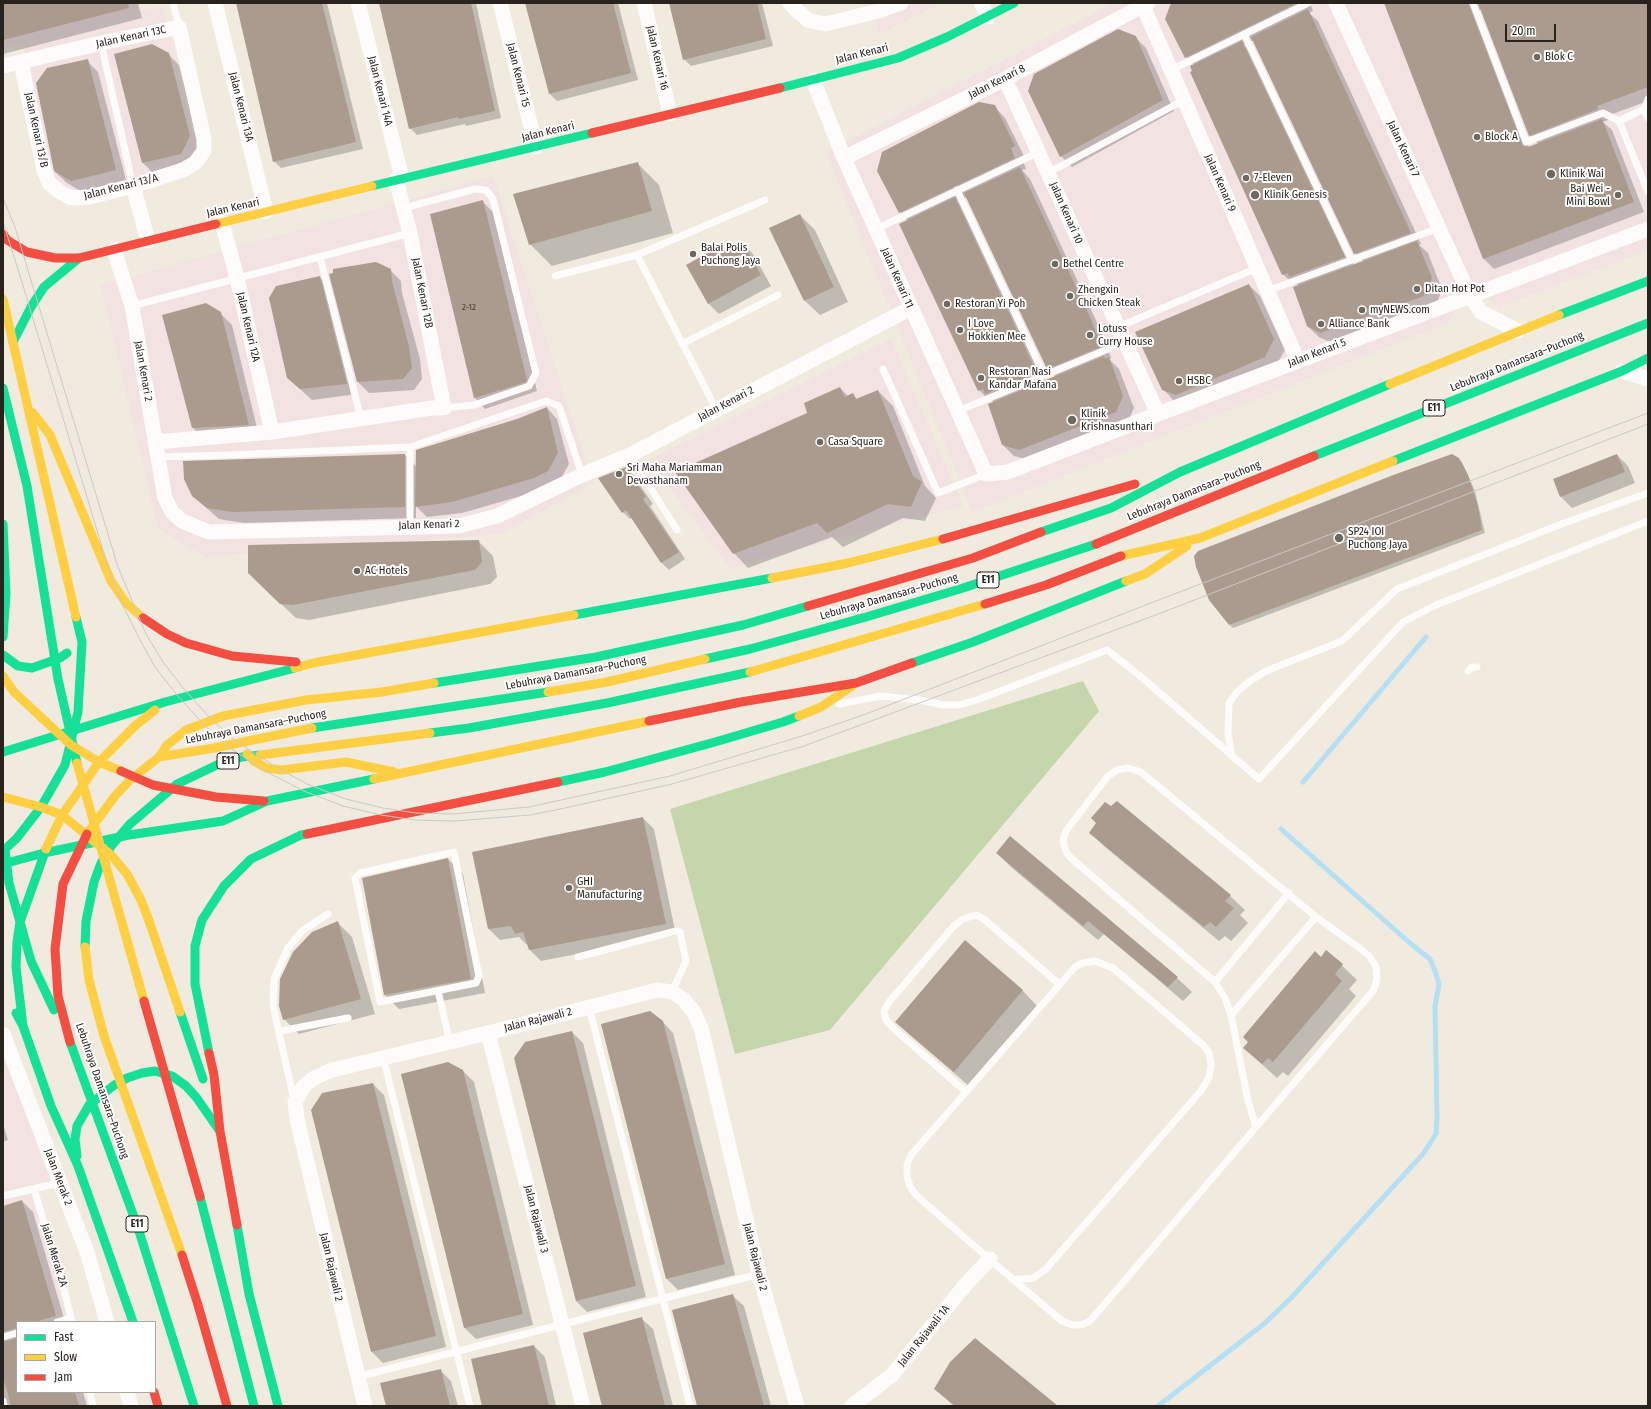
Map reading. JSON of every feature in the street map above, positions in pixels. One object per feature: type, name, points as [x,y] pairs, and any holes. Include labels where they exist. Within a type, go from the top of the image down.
[{"type":"main road","name":"Jalan Kenari","points":[[3,234],[7,240],[27,252],[55,258],[79,258],[399,179],[813,80],[898,58],[947,37],[1014,3]]},
{"type":"main road","name":"Jalan Kenari","points":[[13,342],[31,307],[44,288],[79,258]]},
{"type":"main road","points":[[159,757],[167,745],[186,730],[223,716],[306,700],[382,692],[596,657],[743,625],[973,558],[1021,539],[1110,508],[1180,472],[1518,331],[1648,281]]},
{"type":"main road","points":[[3,299],[82,642],[78,712],[71,746],[65,764],[41,806],[17,838],[3,851]]},
{"type":"main road","name":"Lebuhraya Damansara–Puchong","points":[[194,1406],[138,1228],[71,1044],[58,996],[55,949],[63,884],[89,830],[115,796],[130,780],[159,757],[214,748],[309,728],[473,704],[606,682],[750,649],[866,618],[1086,547],[1648,323]]},
{"type":"main road","name":"Lebuhraya Damansara–Puchong","points":[[227,1406],[198,1305],[169,1217],[104,1036],[89,980],[84,942],[86,921],[94,882],[112,845],[130,824],[177,784],[219,764],[242,757],[469,728],[607,703],[757,671],[968,610],[1046,586],[1122,556],[1200,538],[1622,371],[1648,358]]},
{"type":"main road","points":[[3,388],[27,486],[58,679],[78,765],[206,1220],[254,1406]]},
{"type":"main road","points":[[29,407],[50,435],[111,581],[126,603],[146,621],[167,634],[186,643],[232,656],[313,663]]},
{"type":"main road","points":[[3,752],[165,702],[243,680],[313,663],[725,588],[848,563],[961,534],[1180,472]]},
{"type":"main road","points":[[1132,520],[1220,493]]},
{"type":"main road","points":[[3,524],[6,594],[3,637]]},
{"type":"main road","points":[[3,864],[44,853],[129,835],[223,821],[267,801],[403,774],[741,702],[856,683],[973,642],[1145,574],[1200,538]]},
{"type":"main road","points":[[973,558],[1004,555]]},
{"type":"main road","points":[[3,655],[18,666],[32,668],[60,658],[82,642]]},
{"type":"main road","points":[[3,676],[14,692],[71,746],[98,762],[153,785],[216,797],[267,801]]},
{"type":"main road","points":[[230,697],[243,680]]},
{"type":"main road","points":[[278,1406],[249,1294],[220,1131],[214,1075],[200,1014],[195,984],[195,946],[202,920],[224,886],[251,859],[301,835],[605,772],[715,742],[783,722],[821,707],[856,683]]},
{"type":"main road","points":[[133,1321],[78,1166],[42,1108],[23,1026],[16,967],[17,942],[20,922],[32,883],[62,815],[98,762],[136,725],[165,702]]},
{"type":"main road","points":[[227,706],[229,722]]},
{"type":"main road","points":[[234,734],[242,749],[254,761],[266,768],[282,770],[346,762],[403,774]]},
{"type":"main road","points":[[3,797],[41,806],[62,815],[112,855],[126,874],[141,900],[220,1131]]},
{"type":"main road","points":[[3,836],[9,883],[31,961],[71,1044]]},
{"type":"main road","points":[[10,1001],[23,1026]]},
{"type":"main road","points":[[78,1166],[75,1138],[77,1126],[89,1105],[113,1086],[127,1078],[142,1073],[155,1071],[172,1076],[186,1086],[196,1097],[220,1131]]},
{"type":"main road","points":[[154,1393],[158,1406]]},
{"type":"street","name":"Jalan Kenari 13A","points":[[215,3],[266,212]]},
{"type":"street","name":"Jalan Kenari 14A","points":[[358,3],[399,179]]},
{"type":"street","name":"Jalan Kenari 15","points":[[500,3],[536,147]]},
{"type":"street","name":"Jalan Kenari 16","points":[[644,3],[670,114]]},
{"type":"street","points":[[790,3],[808,20],[825,24],[878,7],[901,3]]},
{"type":"street","points":[[981,3],[988,17]]},
{"type":"street","name":"Jalan Kenari 7","points":[[1336,3],[1470,296],[1481,312],[1518,331]]},
{"type":"street","name":"Jalan Kenari 9","points":[[1146,4],[1171,70],[1298,361]]},
{"type":"street","name":"Jalan Kenari 8","points":[[844,158],[1005,79],[1146,4]]},
{"type":"street","name":"Jalan Kenari 13C","points":[[3,66],[22,63],[101,43],[179,27],[204,139],[204,151],[195,163],[183,170]]},
{"type":"street","name":"Jalan Kenari 13/B","points":[[22,63],[44,170],[50,183],[60,192]]},
{"type":"street","name":"Jalan Kenari 10","points":[[1005,79],[1158,414]]},
{"type":"street","name":"Jalan Kenari 11","points":[[813,80],[875,230],[986,474]]},
{"type":"street","name":"Jalan Kenari 13/A","points":[[60,192],[71,198],[89,197],[134,186],[183,170]]},
{"type":"street","name":"Jalan Kenari 12B","points":[[399,179],[444,408]]},
{"type":"street","points":[[134,186],[148,241]]},
{"type":"street","name":"Jalan Kenari 12A","points":[[222,222],[237,278],[272,432]]},
{"type":"street","name":"Jalan Kenari 5","points":[[986,474],[1008,472],[1648,229]]},
{"type":"street","name":"Jalan Kenari 2","points":[[114,250],[132,306],[165,498],[172,512],[182,521],[209,532],[459,526],[497,516],[582,475],[630,455],[911,308]]},
{"type":"street","points":[[1622,371],[1648,379]]},
{"type":"street","points":[[156,450],[432,408],[444,408]]},
{"type":"street","name":"Jalan Rajawali 2","points":[[365,1406],[297,1119],[295,1102],[304,1086],[314,1078],[332,1070],[488,1033],[657,990],[672,992],[683,999],[694,1012],[701,1028],[759,1274],[797,1406]]},
{"type":"street","name":"Jalan Rajawali 3","points":[[488,1033],[583,1406]]},
{"type":"street","name":"Jalan Merak 2","points":[[4,1040],[42,1108],[59,1183],[88,1255],[107,1321]]},
{"type":"street","name":"Jalan Rajawali 1A","points":[[852,1406],[892,1375],[967,1283],[990,1259]]},
{"type":"street","points":[[127,1393],[131,1406]]},
{"type":"lane","points":[[173,3],[179,27]]},
{"type":"lane","points":[[1171,70],[1308,3]]},
{"type":"lane","points":[[1473,3],[1526,142],[1603,112],[1619,121],[1648,192]]},
{"type":"lane","points":[[1244,34],[1351,259]]},
{"type":"lane","points":[[101,43],[134,186]]},
{"type":"lane","points":[[1619,121],[1644,108],[1648,99]]},
{"type":"lane","points":[[1048,173],[1184,100]]},
{"type":"lane","points":[[1644,108],[1648,118]]},
{"type":"lane","points":[[875,230],[1038,152]]},
{"type":"lane","points":[[404,208],[475,189],[486,190],[493,199],[536,373],[529,386],[474,405],[444,408]]},
{"type":"lane","points":[[957,190],[1044,375]]},
{"type":"lane","points":[[555,276],[637,255],[765,200]]},
{"type":"lane","points":[[1267,291],[1351,259],[1440,228]]},
{"type":"lane","points":[[132,306],[410,233]]},
{"type":"lane","points":[[637,255],[716,409]]},
{"type":"lane","points":[[320,257],[361,419]]},
{"type":"lane","points":[[1118,327],[1257,268]]},
{"type":"lane","points":[[682,344],[778,295]]},
{"type":"lane","points":[[958,411],[1125,342]]},
{"type":"lane","points":[[883,369],[938,493],[986,474]]},
{"type":"lane","points":[[156,450],[237,455],[410,447],[546,401],[559,406],[582,475]]},
{"type":"lane","points":[[410,447],[410,526]]},
{"type":"lane","points":[[630,455],[677,530]]},
{"type":"lane","points":[[1232,756],[1228,734],[1229,703],[1237,692],[1250,681],[1266,671],[1342,641],[1397,589],[1564,523],[1648,492]]},
{"type":"lane","points":[[821,707],[881,696],[919,700],[944,705],[959,705],[977,700],[1107,650],[1139,675],[1259,779],[1403,622],[1436,605],[1648,521]]},
{"type":"lane","points":[[1468,671],[1472,667],[1477,667]]},
{"type":"lane","points":[[1013,1279],[1024,1280],[1033,1278],[1045,1270],[1201,1091],[1209,1077],[1211,1064],[1209,1053],[1203,1045],[1113,968],[1095,962],[1084,963],[1075,967],[911,1155],[907,1165],[907,1177],[915,1194],[1013,1279],[1062,1321],[1073,1325],[1081,1325],[1090,1321],[1366,1000],[1373,991],[1377,980],[1376,967],[1370,957],[1316,917],[1289,893],[1141,772],[1128,768],[1117,770],[1108,776],[1066,831],[1063,841],[1066,852],[1071,858],[1215,982],[1225,998],[1232,1015],[1248,1101],[1256,1127]]},
{"type":"lane","points":[[454,852],[479,976],[476,983],[438,991],[380,1002],[355,878],[360,873],[454,852]]},
{"type":"lane","points":[[1215,982],[1289,893]]},
{"type":"lane","points":[[295,1102],[280,1031],[273,1006],[274,979],[288,948],[302,931],[328,914]]},
{"type":"lane","points":[[966,1092],[894,1029],[886,1020],[884,1011],[889,1002],[953,927],[961,920],[969,916],[977,915],[981,917],[1059,984]]},
{"type":"lane","points":[[1232,1015],[1316,917]]},
{"type":"lane","points":[[578,957],[676,931],[680,932],[686,961],[672,992]]},
{"type":"lane","points":[[438,991],[450,1042]]},
{"type":"lane","points":[[589,1007],[690,1406]]},
{"type":"lane","points":[[280,1031],[348,1018]]},
{"type":"lane","points":[[383,1057],[470,1406]]},
{"type":"lane","points":[[3,1196],[59,1183]]},
{"type":"lane","name":"Jalan Merak 2A","points":[[34,1189],[72,1320]]},
{"type":"lane","points":[[357,1377],[759,1274]]},
{"type":"lane","points":[[3,1337],[16,1333]]},
{"type":"lane","points":[[90,1393],[93,1406]]},
{"type":"lane","points":[[3,1401],[4,1406]]},
{"type":"shaded area","points":[[3,3],[136,3],[138,11],[163,6],[197,148],[190,159],[140,177],[87,192],[73,190],[61,185],[52,176],[23,43],[3,47]]},
{"type":"shaded area","points":[[872,3],[941,3],[879,35]]},
{"type":"shaded area","points":[[1114,3],[1648,3],[1648,250],[1499,307],[1473,280],[1449,322],[973,512],[826,152]]},
{"type":"shaded area","points":[[493,176],[593,483],[501,534],[206,557],[158,529],[101,285]]},
{"type":"shaded area","points":[[891,339],[963,506],[730,568],[649,460]]},
{"type":"shaded area","points":[[3,1050],[50,1180],[3,1192]]},
{"type":"shaded area","points":[[31,1193],[68,1321],[16,1321],[16,1393],[85,1393],[89,1406],[3,1406],[3,1200]]},
{"type":"green space","points":[[1083,681],[1099,711],[830,1030],[735,1054],[670,809]]},
{"type":"building","points":[[3,3],[128,3],[129,8],[3,40]]},
{"type":"building","points":[[236,3],[322,3],[356,142],[273,162]]},
{"type":"building","points":[[379,3],[471,3],[495,111],[458,119],[458,117],[409,129]]},
{"type":"building","points":[[525,3],[613,3],[631,73],[549,94]]},
{"type":"building","points":[[669,3],[757,3],[766,39],[683,60]]},
{"type":"building","points":[[1171,3],[1297,3],[1185,58],[1165,19]]},
{"type":"building","name":"Block A","points":[[1384,3],[1468,3],[1523,146],[1528,147],[1602,119],[1634,202],[1483,259]]},
{"type":"building","points":[[1478,3],[1648,3],[1648,87],[1597,106],[1598,109],[1529,136]]},
{"type":"building","points":[[1308,9],[1411,233],[1354,254],[1251,37]]},
{"type":"building","points":[[1118,29],[1136,36],[1163,100],[1060,157],[1028,91],[1034,74]]},
{"type":"building","points":[[1242,41],[1345,257],[1289,277],[1288,273],[1282,275],[1190,72],[1192,71],[1190,66]]},
{"type":"building","points":[[152,44],[169,53],[190,136],[181,154],[142,163],[114,54]]},
{"type":"building","points":[[88,59],[116,170],[71,181],[54,171],[36,83],[47,68]]},
{"type":"building","points":[[979,102],[995,105],[1015,146],[1011,148],[1015,158],[899,213],[877,171],[882,152]]},
{"type":"building","points":[[638,162],[652,211],[529,245],[513,194]]},
{"type":"building","points":[[1020,167],[1091,319],[1101,347],[1047,369],[964,193]]},
{"type":"building","points":[[955,197],[1037,373],[985,394],[983,389],[978,391],[899,224]]},
{"type":"building","points":[[483,200],[527,380],[526,382],[474,398],[430,214]]},
{"type":"building","points":[[800,214],[834,287],[804,301],[769,228]]},
{"type":"building","points":[[1417,241],[1432,278],[1424,296],[1320,333],[1307,326],[1293,287]]},
{"type":"building","points":[[743,242],[761,275],[708,304],[686,265],[715,249],[718,255]]},
{"type":"building","points":[[376,262],[391,269],[392,281],[409,347],[412,368],[403,379],[357,382],[329,274],[333,273],[333,269]]},
{"type":"building","points":[[320,276],[347,384],[300,389],[287,378],[269,298],[276,286]]},
{"type":"building","points":[[1249,284],[1274,339],[1265,357],[1176,395],[1162,390],[1135,332]]},
{"type":"building","points":[[206,303],[221,312],[249,425],[192,428],[162,315]]},
{"type":"building","points":[[1104,356],[1105,359],[1109,357],[1123,396],[1116,412],[1019,450],[1002,445],[988,404]]},
{"type":"building","name":"Casa Square","points":[[840,387],[845,397],[853,393],[856,399],[878,390],[913,476],[922,482],[911,507],[888,504],[827,533],[817,523],[733,554],[675,472],[807,413],[804,403]]},
{"type":"building","points":[[547,407],[558,453],[548,471],[534,478],[452,502],[415,507],[416,450],[517,419]]},
{"type":"building","points":[[405,454],[405,507],[232,512],[207,508],[192,496],[184,479],[183,461]]},
{"type":"building","name":"SP24 IOI Puchong Jaya","points":[[1452,454],[1459,458],[1468,475],[1478,506],[1482,530],[1229,625],[1209,600],[1196,567],[1194,556],[1198,551],[1396,474]]},
{"type":"building","points":[[1617,454],[1625,472],[1560,497],[1553,479]]},
{"type":"building","points":[[626,467],[646,497],[643,499],[679,552],[661,563],[626,510],[622,513],[598,478]]},
{"type":"building","name":"AC Hotels","points":[[479,540],[482,562],[475,570],[293,605],[280,604],[248,573],[248,545]]},
{"type":"building","points":[[1117,801],[1231,895],[1225,901],[1234,908],[1216,927],[1210,922],[1204,927],[1089,833],[1096,823],[1091,818],[1105,802],[1111,806]]},
{"type":"building","name":"GHI Manufacturing","points":[[643,817],[666,924],[529,950],[523,932],[515,934],[511,926],[488,929],[472,852]]},
{"type":"building","points":[[1010,836],[1178,977],[1168,987],[1088,921],[1083,926],[996,853]]},
{"type":"building","points":[[448,858],[471,979],[384,995],[362,878]]},
{"type":"building","points":[[338,921],[361,999],[283,1020],[279,1006],[280,979],[293,952],[312,932]]},
{"type":"building","points":[[965,940],[1023,990],[954,1072],[895,1022]]},
{"type":"building","points":[[1326,950],[1343,964],[1335,974],[1342,981],[1273,1062],[1268,1058],[1262,1064],[1243,1048],[1248,1042],[1243,1037],[1315,951],[1321,957]]},
{"type":"building","points":[[650,1011],[663,1021],[725,1264],[666,1279],[601,1024]]},
{"type":"building","points":[[572,1031],[636,1286],[576,1301],[514,1058],[525,1042]]},
{"type":"building","points":[[448,1062],[463,1070],[523,1314],[464,1328],[401,1074]]},
{"type":"building","points":[[373,1083],[436,1336],[371,1352],[311,1110],[322,1093]]},
{"type":"building","points":[[22,1200],[56,1316],[38,1321],[16,1321],[16,1328],[3,1332],[3,1206]]},
{"type":"building","points":[[733,1294],[764,1406],[697,1406],[672,1310]]},
{"type":"building","points":[[642,1317],[665,1406],[602,1406],[583,1333]]},
{"type":"building","points":[[16,1338],[16,1393],[75,1393],[79,1406],[11,1406],[3,1376],[3,1342]]},
{"type":"building","points":[[975,1338],[1058,1406],[955,1406],[934,1389],[950,1362]]},
{"type":"building","points":[[534,1345],[549,1406],[482,1406],[471,1359]]},
{"type":"building","points":[[441,1369],[450,1406],[386,1406],[380,1383]]},
{"type":"waterway","points":[[1303,782],[1426,637]]},
{"type":"waterway","points":[[1158,1406],[1265,1323],[1291,1298],[1423,1154],[1436,1134],[1435,1006],[1439,984],[1430,959],[1281,829]]},
{"type":"tram line","points":[[3,198],[15,227],[118,567],[146,634],[163,662],[183,688],[210,718],[236,741],[276,767],[307,784],[346,799],[383,808],[416,813],[453,814],[529,807],[670,776],[802,736],[866,714],[1156,601],[1648,413]]},
{"type":"tram line","points":[[3,222],[109,570],[123,606],[155,667],[177,695],[204,725],[230,748],[269,773],[304,791],[343,806],[381,815],[415,820],[455,821],[530,815],[672,784],[804,746],[1161,613],[1648,424]]},
{"type":"traffic: fast","points":[[780,88],[898,58],[947,37],[1014,3]]},
{"type":"traffic: fast","points":[[372,186],[592,133]]},
{"type":"traffic: fast","points":[[13,342],[31,307],[44,287],[79,258]]},
{"type":"traffic: fast","points":[[1559,315],[1648,281]]},
{"type":"traffic: fast","points":[[1314,456],[1648,323]]},
{"type":"traffic: fast","points":[[1393,461],[1622,371],[1648,358]]},
{"type":"traffic: fast","points":[[1041,532],[1111,508],[1180,472],[1390,384]]},
{"type":"traffic: fast","points":[[3,388],[27,486],[58,679],[77,763]]},
{"type":"traffic: fast","points":[[3,524],[6,594],[3,637]]},
{"type":"traffic: fast","points":[[705,659],[750,649],[866,617],[960,589],[1096,544]]},
{"type":"traffic: fast","points":[[574,615],[772,578]]},
{"type":"traffic: fast","points":[[912,663],[973,642],[1126,581]]},
{"type":"traffic: fast","points":[[434,683],[596,657],[743,625],[808,606]]},
{"type":"traffic: fast","points":[[3,851],[17,838],[41,807],[65,765],[78,712],[82,642],[76,617]]},
{"type":"traffic: fast","points":[[3,655],[18,666],[32,668],[60,658],[67,653]]},
{"type":"traffic: fast","points":[[3,752],[165,702],[295,668]]},
{"type":"traffic: fast","points":[[430,733],[469,728],[607,703],[750,672]]},
{"type":"traffic: fast","points":[[312,728],[548,692]]},
{"type":"traffic: fast","points":[[558,782],[605,772],[715,742],[799,716]]},
{"type":"traffic: fast","points":[[85,947],[86,921],[94,882],[101,863],[112,845],[130,824],[177,784],[219,764],[242,757],[260,755]]},
{"type":"traffic: fast","points":[[3,864],[44,853],[129,835],[223,821],[267,801],[374,779]]},
{"type":"traffic: fast","points":[[209,1053],[195,984],[195,946],[202,920],[224,886],[251,859],[301,835],[307,834]]},
{"type":"traffic: fast","points":[[5,849],[9,883],[31,961],[54,1010]]},
{"type":"traffic: fast","points":[[23,1026],[16,967],[17,942],[20,922],[46,849]]},
{"type":"traffic: fast","points":[[180,1012],[203,1079]]},
{"type":"traffic: fast","points":[[16,1013],[23,1026],[51,1106],[78,1166],[133,1321]]},
{"type":"traffic: fast","points":[[70,1042],[138,1228],[194,1406]]},
{"type":"traffic: fast","points":[[77,1156],[75,1139],[77,1126],[89,1105],[113,1086],[127,1078],[142,1073],[155,1071],[172,1076],[186,1086],[196,1097],[219,1130]]},
{"type":"traffic: fast","points":[[200,1197],[254,1406]]},
{"type":"traffic: fast","points":[[237,1225],[249,1294],[278,1406]]},
{"type":"traffic: slow","points":[[216,224],[372,186]]},
{"type":"traffic: slow","points":[[3,299],[76,617]]},
{"type":"traffic: slow","points":[[1390,384],[1559,315]]},
{"type":"traffic: slow","points":[[33,413],[50,435],[111,581],[126,603],[143,618]]},
{"type":"traffic: slow","points":[[1121,556],[1200,538],[1393,461]]},
{"type":"traffic: slow","points":[[772,578],[848,563],[943,539]]},
{"type":"traffic: slow","points":[[1126,581],[1145,574],[1187,546]]},
{"type":"traffic: slow","points":[[750,672],[985,604]]},
{"type":"traffic: slow","points":[[295,668],[313,663],[574,615]]},
{"type":"traffic: slow","points":[[548,692],[607,682],[705,659]]},
{"type":"traffic: slow","points":[[3,676],[14,692],[71,745],[99,762],[121,771]]},
{"type":"traffic: slow","points":[[159,757],[167,745],[186,730],[223,716],[306,700],[382,692],[434,683]]},
{"type":"traffic: slow","points":[[799,716],[821,707],[852,686]]},
{"type":"traffic: slow","points":[[46,849],[62,815],[99,762],[136,725],[155,710]]},
{"type":"traffic: slow","points":[[374,779],[649,721]]},
{"type":"traffic: slow","points":[[87,834],[115,796],[130,780],[159,757],[214,748],[312,728]]},
{"type":"traffic: slow","points":[[260,755],[430,733]]},
{"type":"traffic: slow","points":[[247,754],[254,761],[266,768],[282,770],[346,762],[394,772]]},
{"type":"traffic: slow","points":[[77,763],[144,1001]]},
{"type":"traffic: slow","points":[[3,797],[41,807],[62,815],[111,855],[127,874],[141,900],[148,918],[180,1012]]},
{"type":"traffic: slow","points":[[85,947],[89,980],[104,1036],[182,1255]]},
{"type":"traffic: jam","points":[[592,133],[780,88]]},
{"type":"traffic: jam","points":[[3,234],[7,240],[27,252],[55,258],[79,258],[216,224]]},
{"type":"traffic: jam","points":[[1096,544],[1314,456]]},
{"type":"traffic: jam","points":[[943,539],[1135,484]]},
{"type":"traffic: jam","points":[[808,606],[973,558],[1041,532]]},
{"type":"traffic: jam","points":[[985,604],[1046,585],[1121,556]]},
{"type":"traffic: jam","points":[[143,618],[167,634],[186,643],[232,656],[296,662]]},
{"type":"traffic: jam","points":[[649,721],[741,702],[856,683],[912,663]]},
{"type":"traffic: jam","points":[[121,771],[153,785],[216,797],[264,801]]},
{"type":"traffic: jam","points":[[307,834],[558,782]]},
{"type":"traffic: jam","points":[[70,1042],[58,996],[55,949],[63,884],[87,834]]},
{"type":"traffic: jam","points":[[144,1001],[200,1197]]},
{"type":"traffic: jam","points":[[209,1053],[214,1075],[220,1131],[237,1225]]},
{"type":"traffic: jam","points":[[182,1255],[227,1406]]},
{"type":"traffic: jam","points":[[154,1393],[158,1406]]},
{"type":"place","name":"Blok C","points":[[1537,57]]},
{"type":"place","name":"Block A","points":[[1477,137]]},
{"type":"place","name":"Klinik Wai","points":[[1551,174]]},
{"type":"place","name":"7-Eleven","points":[[1246,178]]},
{"type":"place","name":"Klinik Genesis","points":[[1255,195]]},
{"type":"place","name":"Bai Wei - Mini Bowl","points":[[1618,195]]},
{"type":"place","name":"Balai Polis Puchong Jaya","points":[[693,254]]},
{"type":"place","name":"Bethel Centre","points":[[1055,264]]},
{"type":"place","name":"Ditan Hot Pot","points":[[1417,289]]},
{"type":"place","name":"Zhengxin Chicken Steak","points":[[1070,296]]},
{"type":"place","name":"Restoran Yi Poh","points":[[947,304]]},
{"type":"place","name":"myNEWS.com","points":[[1362,310]]},
{"type":"place","name":"Alliance Bank","points":[[1321,324]]},
{"type":"place","name":"I Love Hokkien Mee","points":[[960,330]]},
{"type":"place","name":"Lotuss Curry House","points":[[1090,335]]},
{"type":"place","name":"Restoran Nasi Kandar Mafana","points":[[981,378]]},
{"type":"place","name":"HSBC","points":[[1179,381]]},
{"type":"place","name":"Klinik Krishnasunthari","points":[[1072,420]]},
{"type":"place","name":"Casa Square","points":[[820,442]]},
{"type":"place","name":"Sri Maha Mariamman Devasthanam","points":[[619,474]]},
{"type":"place","name":"SP24 IOI Puchong Jaya","points":[[1339,538]]},
{"type":"place","name":"AC Hotels","points":[[357,571]]},
{"type":"place","name":"GHI Manufacturing","points":[[569,888]]}]
